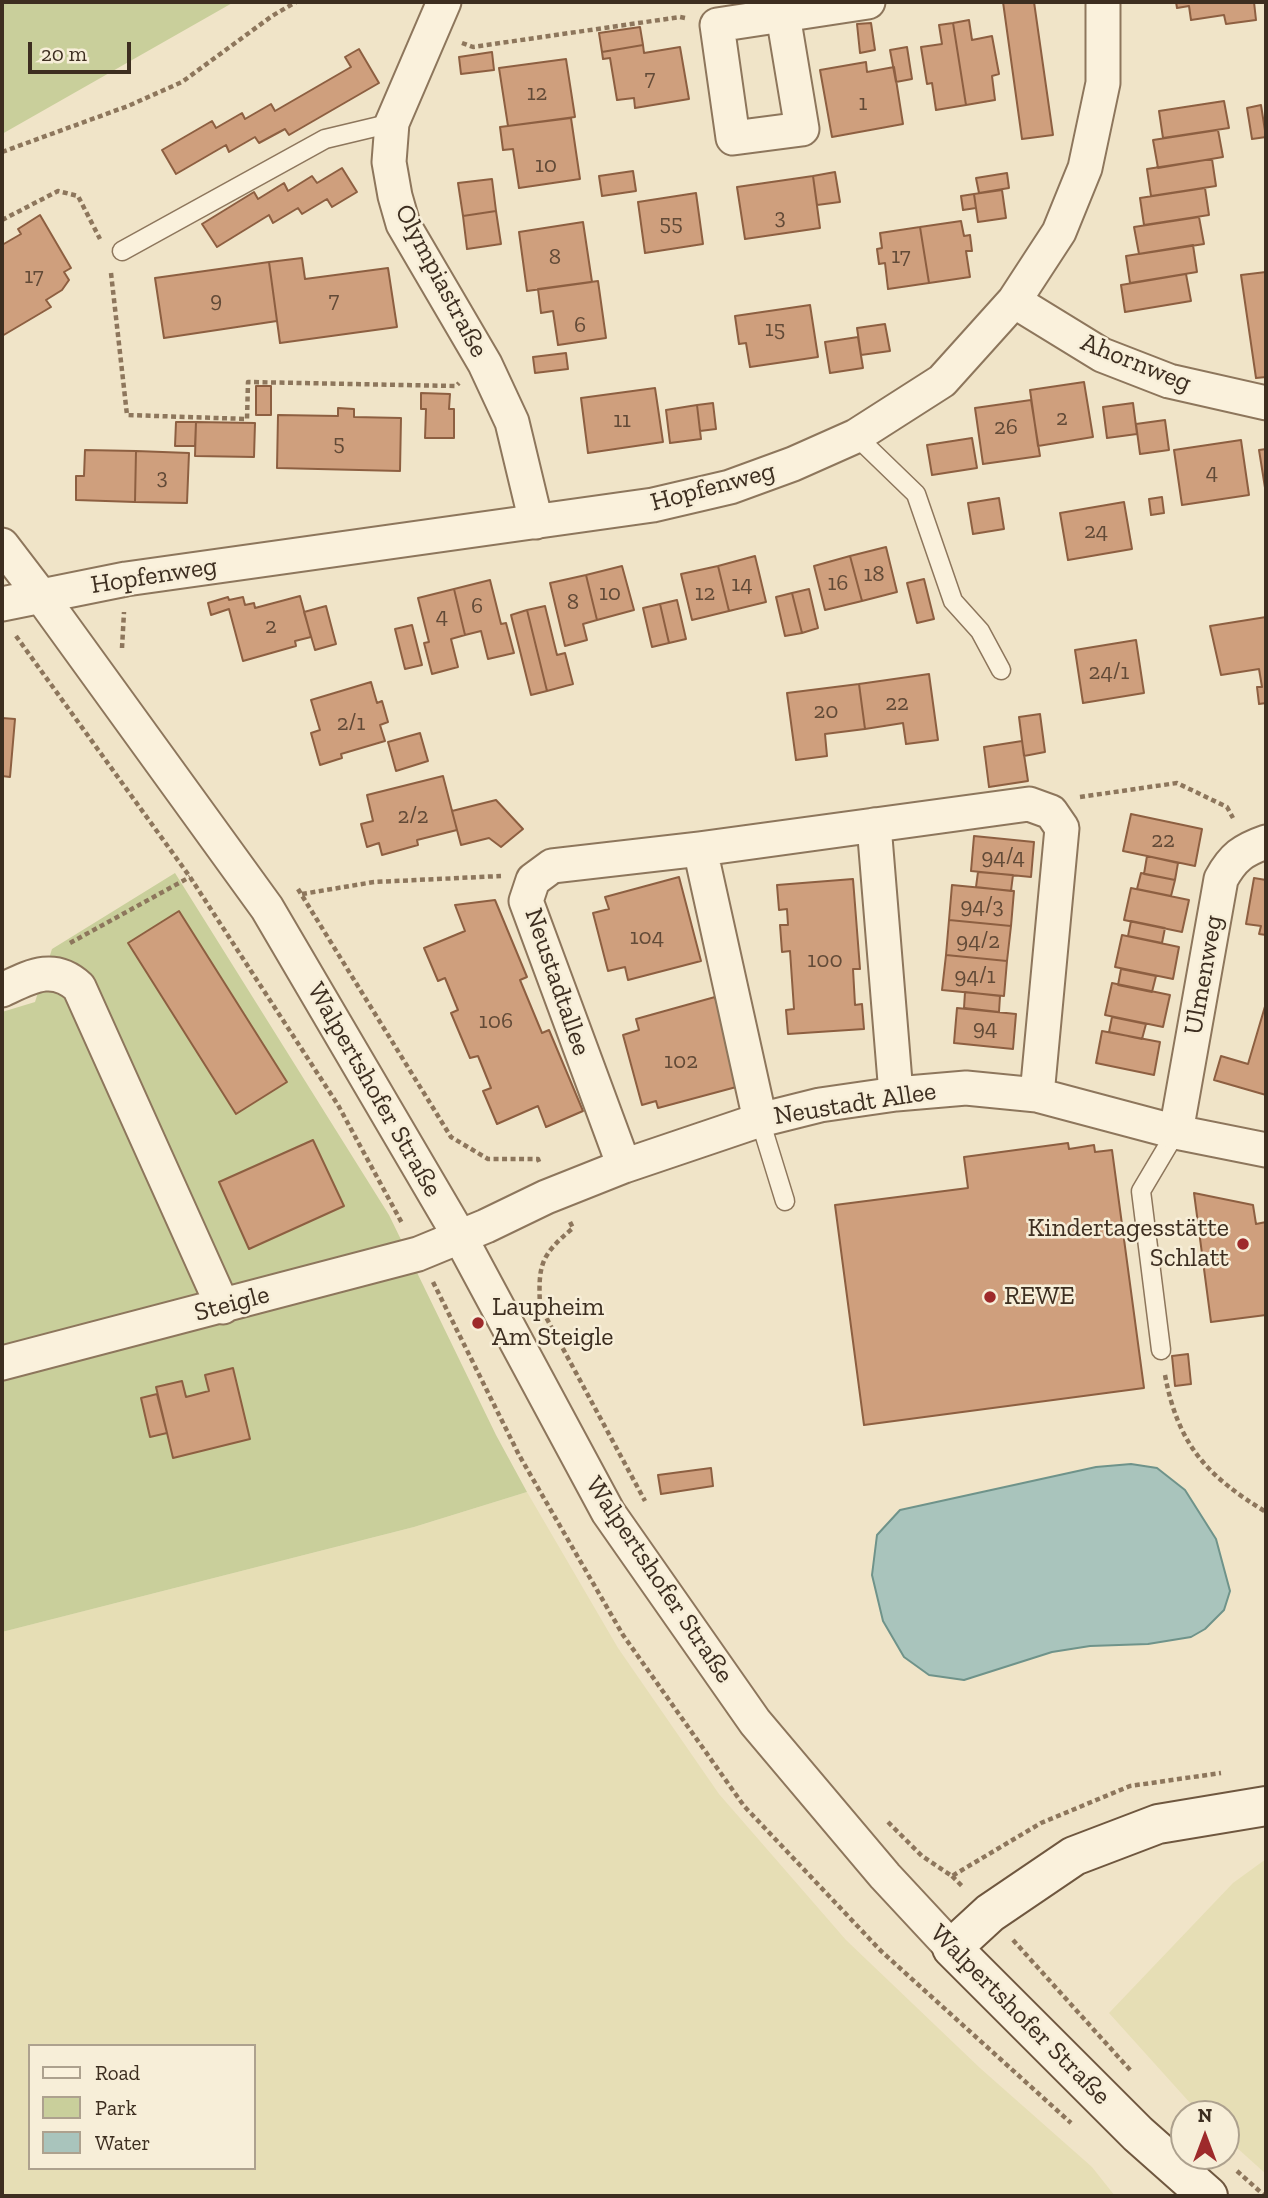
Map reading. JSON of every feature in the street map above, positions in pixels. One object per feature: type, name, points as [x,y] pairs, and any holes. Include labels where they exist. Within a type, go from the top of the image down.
[{"type":"street","name":"Olympiastraße","points":[[444,2],[392,123],[389,162],[395,196],[403,223],[485,364],[512,422],[536,522]]},
{"type":"street","points":[[783,15],[802,128],[733,138],[716,25],[868,2]]},
{"type":"street","name":"Hopfenweg","points":[[2,604],[126,579],[653,505],[730,487],[793,464],[856,436],[942,381],[1014,301],[1059,232],[1085,168],[1103,83],[1103,2]]},
{"type":"street","name":"Ahornweg","points":[[1014,301],[1102,355],[1169,381],[1266,403]]},
{"type":"street","name":"Walpertshofer Straße","points":[[2,545],[267,908],[460,1237],[616,1523],[755,1722],[885,1876],[952,1948],[1138,2134],[1208,2196]]},
{"type":"street","name":"Neustadtallee","points":[[624,1166],[526,901],[533,880],[552,866],[700,849],[1028,804],[1051,812]]},
{"type":"street","points":[[1037,1095],[1062,828],[1051,812]]},
{"type":"street","points":[[874,825],[896,1094]]},
{"type":"street","name":"Ulmenweg","points":[[1176,1132],[1221,879],[1230,862],[1257,845]]},
{"type":"street","points":[[700,849],[760,1119]]},
{"type":"street","points":[[2,990],[29,978],[50,973],[68,977],[79,987],[223,1307]]},
{"type":"street","name":"Neustadt Allee","points":[[460,1237],[554,1194],[624,1166],[760,1119],[820,1105],[896,1094],[966,1088],[1037,1095],[1176,1132],[1266,1150]]},
{"type":"street","name":"Steigle","points":[[2,1363],[418,1254],[460,1237]]},
{"type":"street","points":[[952,1948],[990,1913],[1074,1856],[1158,1824],[1266,1807]]},
{"type":"lane","points":[[116,254],[325,139],[392,123]]},
{"type":"lane","points":[[856,436],[916,494],[953,601],[981,631],[1001,670]]},
{"type":"lane","points":[[760,1119],[785,1201]]},
{"type":"lane","points":[[1161,1350],[1141,1191],[1176,1132]]},
{"type":"path","points":[[2,152],[128,106],[182,82],[272,16],[296,2]]},
{"type":"path","points":[[431,32],[473,47],[680,17],[716,25]]},
{"type":"path","points":[[2,220],[58,191],[78,196],[116,254],[127,415],[247,419],[248,382],[456,386],[485,364]]},
{"type":"path","points":[[122,654],[126,579]]},
{"type":"path","points":[[1051,812],[1080,797],[1177,783],[1227,807],[1257,845]]},
{"type":"path","points":[[302,894],[374,882],[505,875],[533,880]]},
{"type":"path","points":[[50,973],[69,943],[190,877]]},
{"type":"path","points":[[294,883],[451,1137],[488,1159],[538,1159],[573,1228],[551,1247],[538,1276],[540,1306],[648,1506]]},
{"type":"path","points":[[1161,1350],[1177,1422],[1198,1459],[1233,1492],[1266,1512]]},
{"type":"path","points":[[952,1876],[1041,1823],[1130,1786],[1225,1772]]},
{"type":"path","points":[[887,1821],[922,1856],[952,1876],[990,1913],[1138,2079]]},
{"type":"path","points":[[1236,2170],[1265,2196]]},
{"type":"shaded area","points":[[527,1492],[618,1648],[719,1794],[846,1940],[980,2068],[1092,2167],[1115,2196],[2,2196],[2,1632],[414,1527]]},
{"type":"shaded area","points":[[1266,1859],[1266,2174],[1240,2151],[1240,2100],[1187,2100],[1109,2013],[1233,1883]]},
{"type":"green space","points":[[2,2],[234,2],[2,134]]},
{"type":"green space","points":[[175,873],[389,1215],[496,1435],[527,1492],[414,1527],[2,1632],[2,1012],[35,1002],[52,949]]},
{"type":"water","points":[[1131,1464],[1157,1468],[1185,1490],[1216,1539],[1230,1591],[1224,1610],[1205,1629],[1191,1637],[1148,1644],[1090,1646],[1052,1652],[964,1680],[929,1675],[904,1657],[883,1621],[872,1575],[877,1535],[900,1510],[1096,1467]]},
{"type":"building","points":[[1003,2],[1034,2],[1053,135],[1022,139]]},
{"type":"building","points":[[1176,2],[1254,2],[1256,20],[1226,24],[1224,15],[1191,20],[1189,6],[1177,8]]},
{"type":"building","points":[[969,20],[972,40],[992,36],[999,74],[992,76],[995,100],[966,105],[953,23]]},
{"type":"building","points":[[871,23],[875,50],[860,53],[857,24]]},
{"type":"building","points":[[953,23],[966,105],[936,110],[932,83],[927,84],[921,47],[942,44],[939,25]]},
{"type":"building","points":[[640,27],[643,45],[602,52],[599,33]]},
{"type":"building","points":[[643,45],[644,53],[680,47],[689,99],[635,108],[634,98],[617,100],[610,58],[603,59],[602,52]]},
{"type":"building","points":[[907,47],[912,79],[896,82],[890,50]]},
{"type":"building","points":[[359,49],[379,83],[289,135],[285,129],[259,143],[255,137],[229,152],[226,145],[176,174],[162,150],[212,121],[216,128],[242,113],[245,119],[271,104],[275,111],[351,67],[345,57]]},
{"type":"building","points":[[492,52],[494,70],[461,74],[459,57]]},
{"type":"building","points":[[566,59],[575,117],[508,126],[499,68]]},
{"type":"building","points":[[866,62],[867,72],[894,67],[903,124],[832,137],[820,70]]},
{"type":"building","points":[[1224,101],[1229,128],[1163,138],[1159,111]]},
{"type":"building","points":[[1261,105],[1266,137],[1252,139],[1247,108]]},
{"type":"building","points":[[571,118],[580,179],[519,188],[513,149],[503,150],[500,127]]},
{"type":"building","points":[[1218,130],[1223,157],[1158,168],[1153,140]]},
{"type":"building","points":[[1212,159],[1216,186],[1151,196],[1147,169]]},
{"type":"building","points":[[342,168],[357,192],[332,207],[327,199],[302,214],[298,208],[273,223],[269,215],[217,247],[202,224],[254,192],[258,199],[284,183],[288,191],[312,176],[317,183]]},
{"type":"building","points":[[633,171],[636,191],[602,196],[599,176]]},
{"type":"building","points":[[835,172],[840,202],[817,205],[813,176]]},
{"type":"building","points":[[1007,173],[1009,188],[979,193],[976,178]]},
{"type":"building","points":[[813,176],[820,228],[745,239],[737,187]]},
{"type":"building","points":[[492,179],[496,211],[463,216],[458,183]]},
{"type":"building","points":[[1205,188],[1209,215],[1144,225],[1140,198]]},
{"type":"building","points":[[1002,190],[1006,218],[978,222],[974,194]]},
{"type":"building","points":[[696,193],[703,244],[645,253],[638,202]]},
{"type":"building","points":[[974,194],[976,208],[963,210],[961,196]]},
{"type":"building","points":[[496,211],[501,244],[467,249],[463,216]]},
{"type":"building","points":[[40,215],[71,268],[64,272],[69,280],[62,290],[46,300],[51,307],[2,336],[2,245],[21,234],[18,229]]},
{"type":"building","points":[[1199,217],[1204,244],[1139,254],[1134,227]]},
{"type":"building","points":[[961,221],[964,236],[970,235],[972,251],[966,251],[970,277],[929,283],[920,227]]},
{"type":"building","points":[[583,222],[592,282],[527,291],[519,232]]},
{"type":"building","points":[[920,227],[929,283],[888,289],[885,263],[879,264],[877,249],[882,248],[880,233]]},
{"type":"building","points":[[1193,245],[1197,272],[1130,283],[1126,256]]},
{"type":"building","points":[[302,258],[305,279],[388,268],[397,327],[280,343],[269,262]]},
{"type":"building","points":[[269,262],[277,321],[164,338],[155,278]]},
{"type":"building","points":[[1266,272],[1266,377],[1256,378],[1241,275]]},
{"type":"building","points":[[1186,274],[1191,301],[1125,312],[1121,285]]},
{"type":"building","points":[[598,281],[606,338],[558,345],[553,311],[541,313],[538,289]]},
{"type":"building","points":[[810,305],[818,357],[750,367],[746,343],[739,344],[735,316]]},
{"type":"building","points":[[885,324],[890,351],[861,355],[857,328]]},
{"type":"building","points":[[858,337],[863,368],[830,373],[825,342]]},
{"type":"building","points":[[566,353],[568,369],[535,373],[533,357]]},
{"type":"building","points":[[1084,382],[1093,437],[1038,446],[1030,390]]},
{"type":"building","points":[[256,386],[271,386],[271,415],[256,415]]},
{"type":"building","points":[[655,388],[663,442],[588,453],[581,398]]},
{"type":"building","points":[[421,393],[450,394],[449,409],[454,409],[454,438],[425,438],[426,409],[421,409]]},
{"type":"building","points":[[1031,400],[1040,456],[983,464],[975,408]]},
{"type":"building","points":[[713,403],[716,429],[700,431],[697,405]]},
{"type":"building","points":[[1133,403],[1137,434],[1107,438],[1103,407]]},
{"type":"building","points":[[697,405],[701,439],[670,443],[666,410]]},
{"type":"building","points":[[338,408],[354,409],[354,417],[401,418],[400,471],[277,468],[278,415],[338,416]]},
{"type":"building","points":[[1165,420],[1169,450],[1140,454],[1136,424]]},
{"type":"building","points":[[176,422],[196,422],[195,446],[175,446]]},
{"type":"building","points":[[196,422],[255,423],[254,457],[195,456]]},
{"type":"building","points":[[972,438],[977,468],[932,475],[927,445]]},
{"type":"building","points":[[1241,440],[1249,495],[1182,505],[1174,450]]},
{"type":"building","points":[[1266,449],[1266,494],[1259,450]]},
{"type":"building","points":[[85,450],[136,451],[135,502],[76,500],[76,476],[84,476]]},
{"type":"building","points":[[136,451],[189,453],[187,503],[135,502]]},
{"type":"building","points":[[1162,497],[1164,513],[1151,515],[1149,499]]},
{"type":"building","points":[[999,498],[1004,529],[973,534],[968,503]]},
{"type":"building","points":[[1124,502],[1132,549],[1068,560],[1060,513]]},
{"type":"building","points":[[886,547],[897,592],[862,601],[850,556]]},
{"type":"building","points":[[755,556],[766,602],[729,611],[718,566]]},
{"type":"building","points":[[850,556],[862,601],[825,610],[814,566]]},
{"type":"building","points":[[622,566],[634,610],[597,620],[586,575]]},
{"type":"building","points":[[718,566],[729,611],[692,620],[681,574]]},
{"type":"building","points":[[586,575],[597,620],[583,624],[587,640],[565,646],[550,583]]},
{"type":"building","points":[[924,579],[934,619],[917,623],[907,583]]},
{"type":"building","points":[[490,580],[501,624],[506,623],[514,653],[488,659],[481,631],[465,635],[454,589]]},
{"type":"building","points":[[454,589],[465,635],[451,639],[458,667],[432,674],[424,643],[429,642],[418,598]]},
{"type":"building","points":[[809,589],[818,628],[802,633],[792,593]]},
{"type":"building","points":[[792,593],[802,633],[785,636],[776,597]]},
{"type":"building","points":[[300,596],[311,637],[295,641],[296,646],[243,661],[229,609],[211,615],[208,603],[228,597],[229,600],[243,597],[245,605],[254,603],[255,608]]},
{"type":"building","points":[[677,600],[686,639],[669,643],[660,604]]},
{"type":"building","points":[[660,604],[669,643],[652,647],[643,608]]},
{"type":"building","points":[[326,606],[336,644],[315,650],[304,612]]},
{"type":"building","points":[[545,606],[557,655],[565,653],[573,684],[547,691],[527,610]]},
{"type":"building","points":[[527,610],[547,691],[531,695],[511,615]]},
{"type":"building","points":[[1266,617],[1266,703],[1259,704],[1257,687],[1262,687],[1259,669],[1221,675],[1210,626]]},
{"type":"building","points":[[412,625],[422,665],[405,669],[395,629]]},
{"type":"building","points":[[1136,640],[1144,693],[1083,703],[1075,650]]},
{"type":"building","points":[[929,674],[938,740],[906,744],[903,723],[865,729],[859,684]]},
{"type":"building","points":[[371,682],[377,703],[382,701],[388,722],[380,725],[385,741],[341,754],[342,758],[320,765],[311,733],[320,730],[311,700]]},
{"type":"building","points":[[859,684],[865,729],[825,734],[827,756],[796,760],[787,693]]},
{"type":"building","points":[[1040,714],[1045,752],[1024,756],[1019,717]]},
{"type":"building","points":[[2,718],[15,719],[10,777],[2,776]]},
{"type":"building","points":[[420,733],[428,761],[396,771],[388,742]]},
{"type":"building","points":[[1022,741],[1028,781],[989,787],[984,747]]},
{"type":"building","points":[[443,776],[457,830],[417,840],[418,845],[382,855],[379,843],[367,847],[361,824],[373,821],[367,795]]},
{"type":"building","points":[[496,800],[523,829],[501,847],[489,838],[461,845],[452,811]]},
{"type":"building","points":[[1131,814],[1202,829],[1195,866],[1123,851]]},
{"type":"building","points":[[974,836],[1034,842],[1031,877],[971,871]]},
{"type":"building","points":[[1147,856],[1178,863],[1175,880],[1144,874]]},
{"type":"building","points":[[978,872],[1013,875],[1011,891],[976,887]]},
{"type":"building","points":[[1141,873],[1175,880],[1171,896],[1137,889]]},
{"type":"building","points":[[679,877],[701,961],[628,980],[625,967],[608,971],[593,913],[609,909],[605,897]]},
{"type":"building","points":[[1254,878],[1266,880],[1266,935],[1259,934],[1261,926],[1246,924]]},
{"type":"building","points":[[853,879],[860,969],[853,969],[855,1005],[862,1004],[864,1029],[788,1034],[786,1010],[794,1009],[790,951],[782,952],[780,925],[788,925],[787,909],[779,910],[777,885]]},
{"type":"building","points":[[952,885],[1014,891],[1011,926],[949,920]]},
{"type":"building","points":[[1131,888],[1189,900],[1182,932],[1124,920]]},
{"type":"building","points":[[495,900],[527,977],[520,980],[542,1033],[549,1030],[583,1111],[546,1127],[538,1106],[497,1124],[483,1091],[491,1088],[478,1056],[470,1058],[451,1013],[458,1010],[445,978],[438,981],[424,948],[465,931],[455,905]]},
{"type":"building","points":[[179,911],[287,1082],[236,1114],[128,943]]},
{"type":"building","points":[[949,920],[1011,926],[1007,961],[946,955]]},
{"type":"building","points":[[1131,921],[1165,928],[1162,943],[1128,936]]},
{"type":"building","points":[[1122,935],[1179,947],[1173,979],[1115,967]]},
{"type":"building","points":[[946,955],[1007,961],[1004,996],[942,990]]},
{"type":"building","points":[[1121,969],[1156,976],[1152,992],[1118,985]]},
{"type":"building","points":[[1112,983],[1170,995],[1163,1027],[1105,1015]]},
{"type":"building","points":[[965,992],[1000,996],[999,1012],[964,1008]]},
{"type":"building","points":[[715,997],[740,1086],[658,1108],[656,1101],[642,1105],[623,1035],[639,1030],[636,1019]]},
{"type":"building","points":[[1266,1003],[1266,1095],[1214,1080],[1221,1056],[1248,1064]]},
{"type":"building","points":[[957,1008],[1016,1014],[1013,1049],[954,1043]]},
{"type":"building","points":[[1112,1017],[1146,1024],[1142,1039],[1109,1032]]},
{"type":"building","points":[[1102,1031],[1160,1042],[1154,1075],[1096,1063]]},
{"type":"building","points":[[313,1140],[344,1206],[249,1249],[219,1182]]},
{"type":"building","name":"REWE","points":[[1068,1143],[1069,1149],[1094,1145],[1095,1152],[1112,1150],[1144,1388],[864,1425],[835,1205],[968,1188],[964,1157]]},
{"type":"building","points":[[1194,1193],[1253,1205],[1256,1224],[1266,1222],[1266,1315],[1211,1322]]},
{"type":"building","points":[[1188,1354],[1191,1384],[1175,1386],[1172,1356]]},
{"type":"building","points":[[233,1368],[250,1439],[173,1458],[156,1387],[182,1381],[186,1397],[209,1391],[205,1375]]},
{"type":"building","points":[[157,1394],[167,1433],[150,1437],[141,1398]]},
{"type":"building","points":[[711,1468],[713,1486],[661,1494],[658,1475]]},
{"type":"place","name":"Kindertagesstätte Schlatt","points":[[1243,1244]]},
{"type":"place","name":"REWE","points":[[990,1297]]},
{"type":"place","name":"Laupheim Am Steigle","points":[[478,1323]]}]
